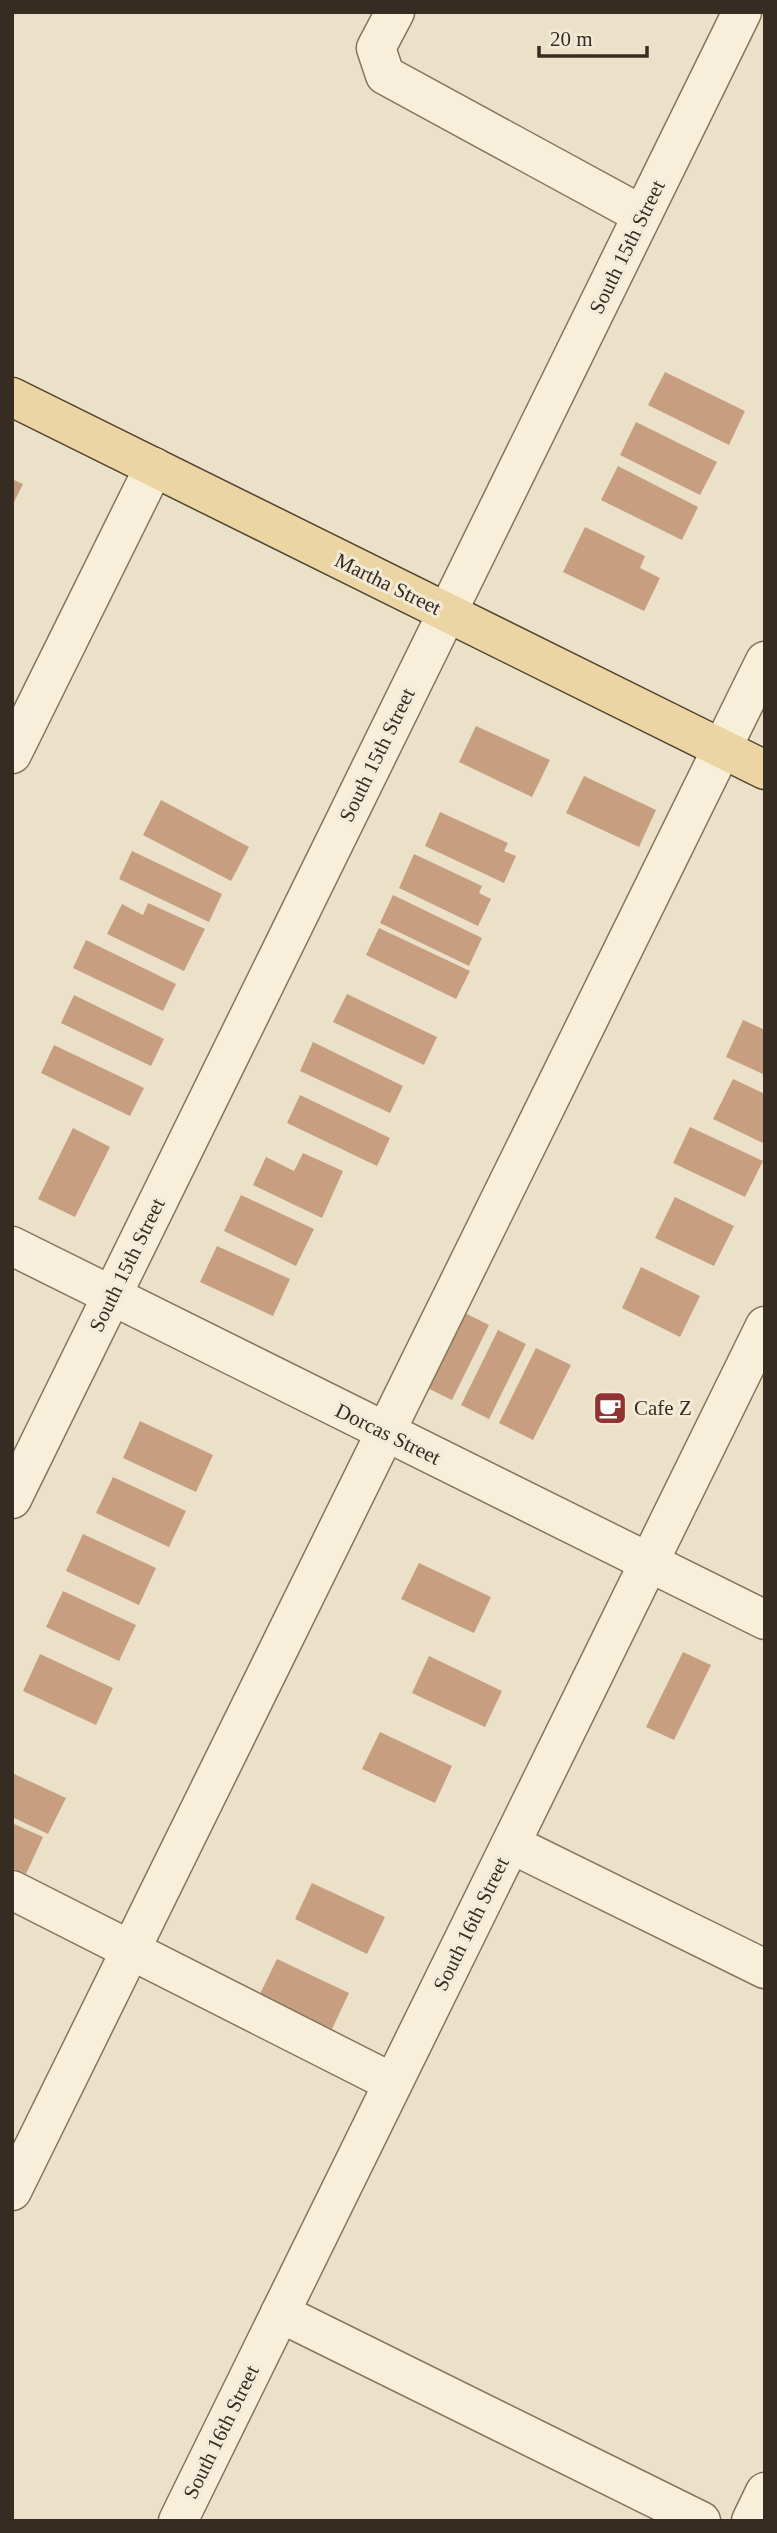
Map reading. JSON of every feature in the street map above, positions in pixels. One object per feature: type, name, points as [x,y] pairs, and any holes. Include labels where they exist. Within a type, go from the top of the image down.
[{"type":"main road","name":"Martha Street","points":[[12,397],[765,770]]},
{"type":"street","points":[[395,12],[376,48],[385,75],[642,215]]},
{"type":"street","name":"South 15th Street","points":[[12,1499],[742,12]]},
{"type":"street","points":[[12,754],[154,467]]},
{"type":"street","points":[[12,2191],[765,661]]},
{"type":"street","name":"Dorcas Street","points":[[12,1246],[384,1433],[765,1619]]},
{"type":"street","name":"South 16th Street","points":[[178,2521],[765,1326]]},
{"type":"street","points":[[511,1844],[765,1969]]},
{"type":"street","points":[[12,1890],[393,2083]]},
{"type":"street","points":[[280,2313],[701,2521]]},
{"type":"street","points":[[751,2521],[765,2492]]},
{"type":"building","points":[[665,372],[745,411],[729,445],[648,405]]},
{"type":"building","points":[[636,422],[717,462],[700,495],[620,455]]},
{"type":"building","points":[[618,466],[698,507],[682,540],[601,500]]},
{"type":"building","points":[[12,479],[23,484],[12,506]]},
{"type":"building","points":[[585,527],[645,556],[640,568],[660,578],[644,611],[563,572]]},
{"type":"building","points":[[476,726],[550,760],[532,797],[459,762]]},
{"type":"building","points":[[584,776],[656,810],[639,847],[566,813]]},
{"type":"building","points":[[161,800],[249,847],[231,881],[143,835]]},
{"type":"building","points":[[440,812],[508,843],[504,851],[516,856],[504,883],[425,846]]},
{"type":"building","points":[[132,851],[222,894],[209,922],[119,879]]},
{"type":"building","points":[[414,854],[482,886],[479,893],[491,899],[478,926],[399,888]]},
{"type":"building","points":[[393,895],[482,938],[469,966],[380,923]]},
{"type":"building","points":[[148,903],[205,929],[184,971],[107,934],[122,904],[143,915]]},
{"type":"building","points":[[379,928],[470,971],[456,999],[366,955]]},
{"type":"building","points":[[86,940],[176,984],[163,1011],[73,968]]},
{"type":"building","points":[[347,994],[437,1037],[424,1065],[333,1022]]},
{"type":"building","points":[[74,995],[164,1039],[151,1066],[61,1023]]},
{"type":"building","points":[[743,1020],[765,1030],[765,1075],[726,1057]]},
{"type":"building","points":[[313,1042],[403,1086],[390,1113],[300,1071]]},
{"type":"building","points":[[54,1045],[144,1088],[130,1116],[41,1073]]},
{"type":"building","points":[[733,1079],[765,1094],[765,1144],[713,1119]]},
{"type":"building","points":[[300,1095],[390,1138],[377,1166],[287,1123]]},
{"type":"building","points":[[690,1127],[763,1161],[745,1197],[673,1163]]},
{"type":"building","points":[[73,1128],[110,1147],[75,1217],[38,1199]]},
{"type":"building","points":[[303,1153],[343,1171],[322,1218],[253,1185],[266,1157],[294,1171]]},
{"type":"building","points":[[241,1195],[314,1229],[296,1266],[224,1231]]},
{"type":"building","points":[[675,1197],[734,1226],[714,1266],[655,1238]]},
{"type":"building","points":[[217,1246],[290,1279],[273,1316],[200,1282]]},
{"type":"building","points":[[641,1267],[700,1296],[680,1337],[622,1308]]},
{"type":"building","points":[[461,1311],[489,1325],[452,1400],[423,1386]]},
{"type":"building","points":[[498,1330],[526,1344],[489,1419],[461,1405]]},
{"type":"building","points":[[536,1348],[571,1365],[533,1440],[499,1423]]},
{"type":"building","points":[[140,1421],[213,1455],[196,1492],[123,1458]]},
{"type":"building","points":[[113,1477],[186,1511],[169,1547],[96,1513]]},
{"type":"building","points":[[83,1534],[156,1568],[139,1605],[66,1571]]},
{"type":"building","points":[[419,1563],[491,1597],[474,1633],[401,1599]]},
{"type":"building","points":[[63,1591],[136,1625],[119,1661],[46,1627]]},
{"type":"building","points":[[683,1652],[711,1665],[674,1740],[646,1727]]},
{"type":"building","points":[[40,1654],[113,1688],[96,1725],[23,1691]]},
{"type":"building","points":[[429,1656],[502,1691],[485,1727],[412,1693]]},
{"type":"building","points":[[380,1732],[452,1766],[435,1803],[362,1769]]},
{"type":"building","points":[[12,1773],[66,1798],[48,1834],[12,1817]]},
{"type":"building","points":[[12,1823],[43,1837],[26,1874],[12,1868]]},
{"type":"building","points":[[312,1883],[385,1917],[367,1954],[295,1919]]},
{"type":"building","points":[[277,1959],[349,1993],[332,2029],[259,1996]]},
{"type":"place","name":"Cafe Z","points":[[610,1408]]}]
